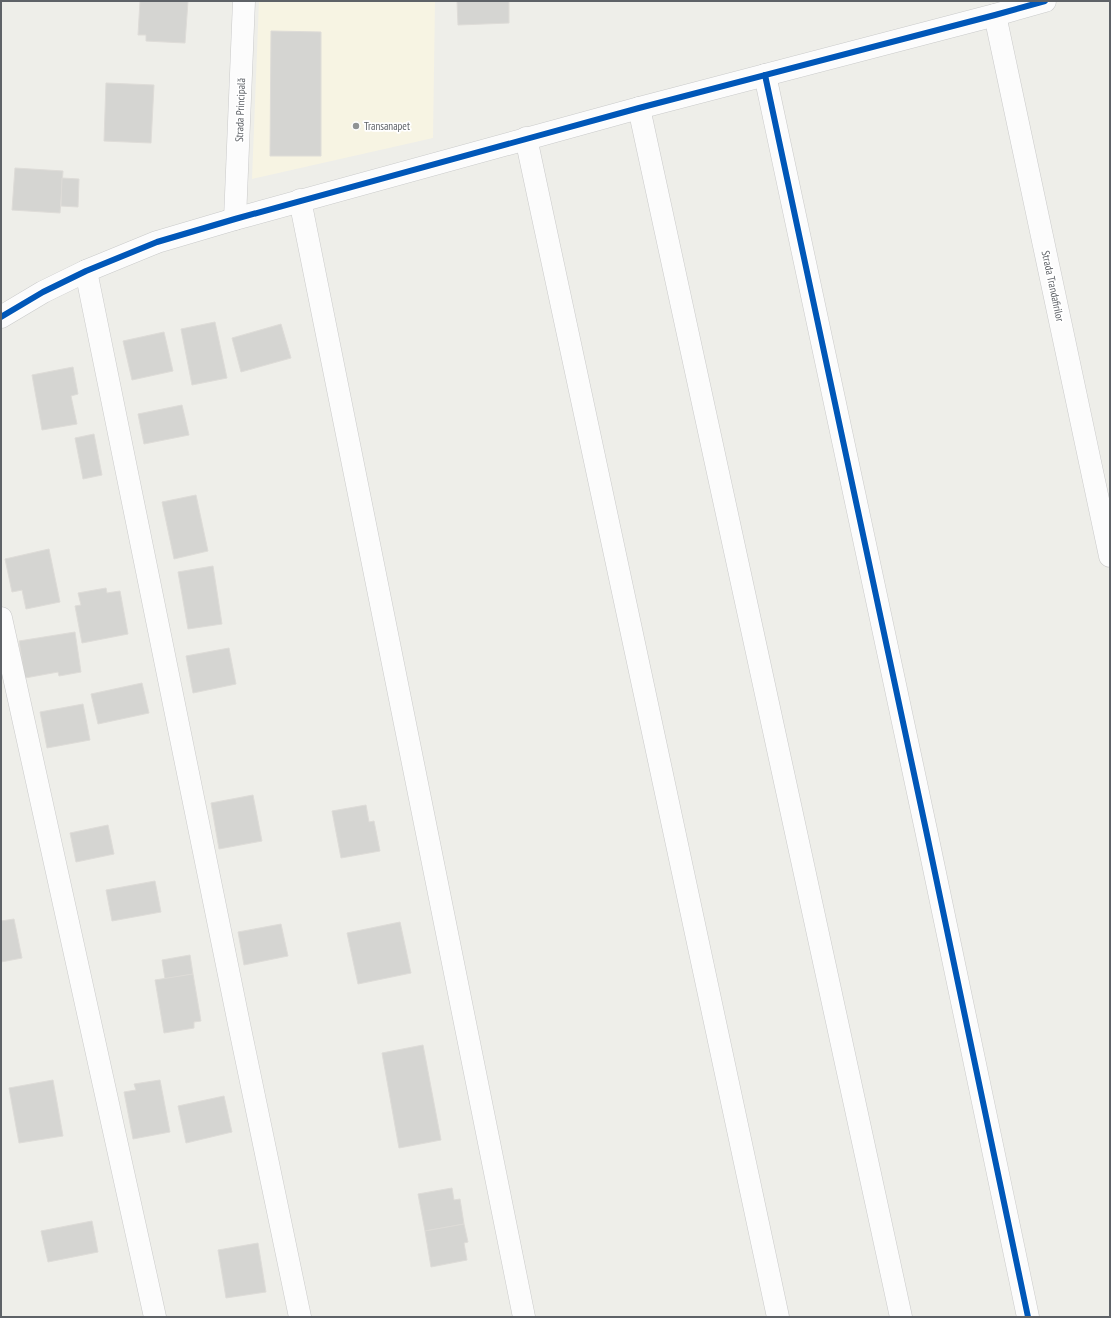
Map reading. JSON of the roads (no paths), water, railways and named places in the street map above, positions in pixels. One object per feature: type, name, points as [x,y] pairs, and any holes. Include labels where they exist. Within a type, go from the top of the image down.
[{"type":"street","name":"Strada Principală","points":[[235,218],[244,1]]},
{"type":"street","points":[[1,317],[43,292],[86,271],[157,242],[235,218],[526,138],[1045,1]]},
{"type":"street","name":"Strada Trandafirilor","points":[[995,15],[1110,556]]},
{"type":"street","points":[[765,75],[928,837],[1028,1317]]},
{"type":"street","points":[[639,108],[901,1317]]},
{"type":"street","points":[[526,138],[778,1317]]},
{"type":"street","points":[[300,200],[524,1317]]},
{"type":"street","points":[[86,271],[238,1024],[300,1317]]},
{"type":"street","points":[[1,618],[155,1317]]},
{"type":"place","name":"Transanapet","points":[[356,126]]}]
